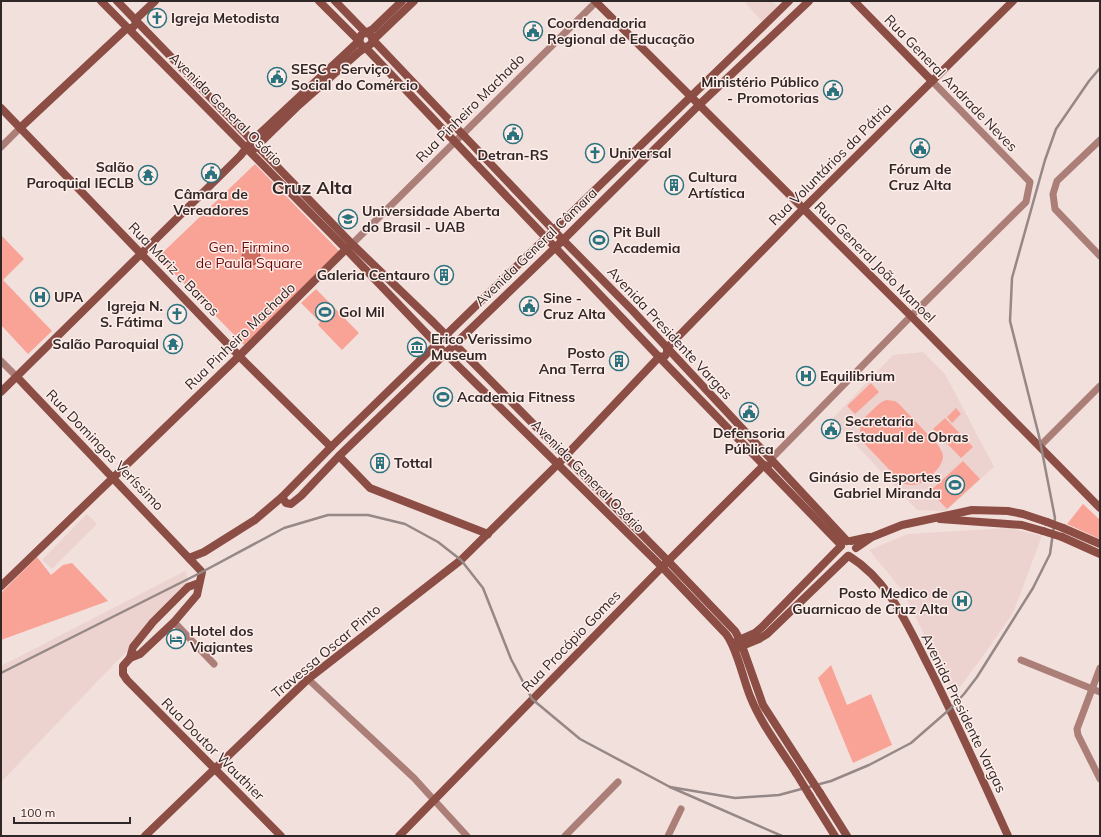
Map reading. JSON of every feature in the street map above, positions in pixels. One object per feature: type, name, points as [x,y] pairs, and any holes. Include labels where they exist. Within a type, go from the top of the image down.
[{"type":"main road","name":"Avenida General Osório","points":[[102,1],[246,152],[446,336],[735,631],[750,696],[756,710],[835,836]]},
{"type":"main road","name":"Avenida General Osório","points":[[117,1],[255,142],[445,353],[662,567],[737,645],[763,705],[847,836]]},
{"type":"main road","points":[[20,128],[127,28],[128,20],[132,18],[136,20],[155,1]]},
{"type":"main road","points":[[319,1],[359,41],[362,46],[365,47]]},
{"type":"main road","points":[[335,1],[366,33],[370,34],[373,40]]},
{"type":"main road","points":[[1,392],[359,41],[361,36],[373,29],[402,1]]},
{"type":"main road","points":[[297,102],[365,47],[371,44],[373,40],[414,1]]},
{"type":"main road","name":"Rua General João Manoel","points":[[596,1],[911,316],[1100,508]]},
{"type":"main road","name":"Avenida General Câmara","points":[[189,558],[204,552],[255,520],[282,497],[331,447],[789,1]]},
{"type":"main road","name":"Avenida General Câmara","points":[[282,497],[288,504],[294,503],[339,456],[563,240],[699,105],[809,1]]},
{"type":"main road","name":"Rua General Andrade Neves","points":[[854,1],[932,81]]},
{"type":"main road","name":"Rua Voluntários da Pátria","points":[[461,560],[565,457],[658,357],[657,352],[659,349],[663,347],[667,348],[803,209],[1013,1]]},
{"type":"main road","name":"Avenida Presidente Vargas","points":[[373,40],[563,240],[632,310],[771,459],[845,543]]},
{"type":"main road","name":"Avenida Presidente Vargas","points":[[365,47],[658,357],[764,465],[845,543],[855,545],[864,565],[882,585],[899,609],[950,709],[1008,836]]},
{"type":"main road","name":"Rua Mariz e Barros","points":[[1,108],[239,355],[331,447],[335,445],[340,447],[342,452],[339,456],[370,488],[488,534]]},
{"type":"main road","name":"Rua Pinheiro Machado","points":[[1,586],[349,246]]},
{"type":"main road","name":"Rua Domingos Veríssimo","points":[[17,377],[189,558]]},
{"type":"main road","name":"Rua Procópio Gomes","points":[[399,836],[764,465],[764,458],[768,457],[771,459]]},
{"type":"main road","points":[[761,634],[845,543],[872,537],[902,525],[972,510],[1008,511],[1047,522],[1100,544]]},
{"type":"main road","points":[[1022,525],[1023,514]]},
{"type":"main road","points":[[936,518],[1022,525],[1062,537],[1100,554]]},
{"type":"main road","points":[[737,645],[761,634],[849,556],[852,555],[856,549],[872,537]]},
{"type":"main road","points":[[845,543],[842,553],[849,556]]},
{"type":"main road","name":"Avenida Presidente Vargas","points":[[849,556],[864,565]]},
{"type":"main road","points":[[130,658],[140,654],[174,622],[197,595],[202,572],[189,558]]},
{"type":"main road","name":"Travessa Oscar Pinto","points":[[145,836],[308,679],[461,560]]},
{"type":"main road","points":[[130,658],[133,647],[153,622],[188,587],[199,583]]},
{"type":"main road","name":"Rua Doutor Wauthier","points":[[130,658],[123,666],[123,674],[127,680],[281,836]]},
{"type":"main road","points":[[774,739],[782,734]]},
{"type":"street","name":"Rua Pinheiro Machado","points":[[349,246],[596,1]]},
{"type":"street","name":"Rua General Andrade Neves","points":[[932,81],[1030,182]]},
{"type":"street","points":[[1,147],[20,128]]},
{"type":"street","points":[[1100,140],[1057,181],[1053,194],[1054,209],[1100,256]]},
{"type":"street","name":"Rua Procópio Gomes","points":[[771,459],[911,316],[1026,202],[1030,182]]},
{"type":"street","name":"Rua Domingos Veríssimo","points":[[1,360],[17,377]]},
{"type":"street","points":[[1040,446],[1100,386]]},
{"type":"street","points":[[174,622],[214,664]]},
{"type":"street","points":[[1021,660],[1100,692]]},
{"type":"street","points":[[1100,668],[1077,729],[1078,735],[1097,770],[1100,779]]},
{"type":"street","points":[[308,679],[414,778],[467,836]]},
{"type":"street","points":[[565,836],[618,782]]},
{"type":"street","points":[[668,836],[681,809]]},
{"type":"shaded area","points":[[744,1],[772,1],[778,7],[763,23]]},
{"type":"shaded area","points":[[251,247],[257,250],[260,256],[257,262],[251,265],[245,262],[242,256],[245,250]]},
{"type":"shaded area","points":[[923,352],[945,374],[994,467],[946,511],[917,510],[832,419],[893,355]]},
{"type":"shaded area","points":[[87,514],[97,524],[52,569],[42,560]]},
{"type":"shaded area","name":"Posto Medico de Guarnicao de Cruz Alta","points":[[1009,528],[1042,536],[1013,613],[954,695],[902,590],[869,550],[908,534]]},
{"type":"shaded area","points":[[185,571],[190,590],[115,663],[1,782],[1,666]]},
{"type":"green space","name":"Gen. Firmino de Paula Square","points":[[255,164],[340,252],[244,345],[158,257]]},
{"type":"green space","points":[[1,235],[24,259],[3,280],[52,331],[28,354],[1,325]]},
{"type":"green space","name":"Gol Mil","points":[[316,289],[359,333],[342,350],[318,325],[320,322],[301,303]]},
{"type":"green space","points":[[871,383],[879,392],[855,414],[847,406]]},
{"type":"green space","points":[[886,400],[895,401],[899,404],[938,445],[942,452],[943,457],[941,464],[930,477],[919,484],[911,485],[902,483],[861,440],[860,426],[866,416],[880,403]]},
{"type":"green space","points":[[956,408],[961,414],[952,423],[947,417]]},
{"type":"green space","points":[[945,418],[973,447],[961,458],[933,429]]},
{"type":"green space","name":"Ginásio de Esportes Gabriel Miranda","points":[[963,461],[980,479],[947,509],[930,491]]},
{"type":"green space","points":[[1083,504],[1100,520],[1100,539],[1067,524]]},
{"type":"green space","points":[[37,557],[51,575],[63,565],[72,563],[108,601],[1,640],[1,593]]},
{"type":"green space","points":[[831,665],[847,705],[871,694],[892,745],[853,763],[818,678]]},
{"type":"railway","points":[[670,787],[735,798],[779,795],[831,781],[869,765],[911,743],[950,709],[964,694],[977,677],[1033,588],[1050,554],[1055,518],[1039,436],[1010,321],[1012,278],[1045,160],[1056,129],[1089,81],[1100,68]]},
{"type":"railway","points":[[1,673],[202,572],[284,528],[328,515],[368,515],[405,524],[438,542],[461,560],[483,588],[511,659],[532,699],[580,739],[670,787],[782,836]]},
{"type":"place","name":"Igreja Metodista","points":[[157,18]]},
{"type":"place","name":"Coordenadoria Regional de Educação","points":[[533,31]]},
{"type":"place","name":"SESC - Serviço Social do Comércio","points":[[277,77]]},
{"type":"place","name":"Ministério Público - Promotorias","points":[[833,90]]},
{"type":"place","name":"Detran-RS","points":[[513,134]]},
{"type":"place","name":"Fórum de Cruz Alta","points":[[920,148]]},
{"type":"place","name":"Universal","points":[[595,153]]},
{"type":"place","name":"Câmara de Vereadores","points":[[211,173]]},
{"type":"place","name":"Salão Paroquial IECLB","points":[[148,175]]},
{"type":"place","name":"Cultura Artística","points":[[674,185]]},
{"type":"place","name":"Universidade Aberta do Brasil - UAB","points":[[348,219]]},
{"type":"place","name":"Pit Bull Academia","points":[[599,240]]},
{"type":"place","name":"Galeria Centauro","points":[[444,275]]},
{"type":"place","name":"UPA","points":[[40,297]]},
{"type":"place","name":"Sine - Cruz Alta","points":[[529,306]]},
{"type":"place","name":"Gol Mil","points":[[325,312]]},
{"type":"place","name":"Igreja N. S. Fátima","points":[[177,314]]},
{"type":"place","name":"Salão Paroquial","points":[[173,344]]},
{"type":"place","name":"Erico Verissimo Museum","points":[[417,347]]},
{"type":"place","name":"Posto Ana Terra","points":[[619,361]]},
{"type":"place","name":"Equilibrium","points":[[806,376]]},
{"type":"place","name":"Academia Fitness","points":[[443,397]]},
{"type":"place","name":"Defensoria Pública","points":[[749,412]]},
{"type":"place","name":"Secretaria Estadual de Obras","points":[[831,429]]},
{"type":"place","name":"Tottal","points":[[380,463]]},
{"type":"place","name":"Ginásio de Esportes Gabriel Miranda","points":[[955,485]]},
{"type":"place","name":"Posto Medico de Guarnicao de Cruz Alta","points":[[962,601]]},
{"type":"place","name":"Hotel dos Viajantes","points":[[176,639]]},
{"type":"district","name":"Cruz Alta","points":[[312,188]]}]
